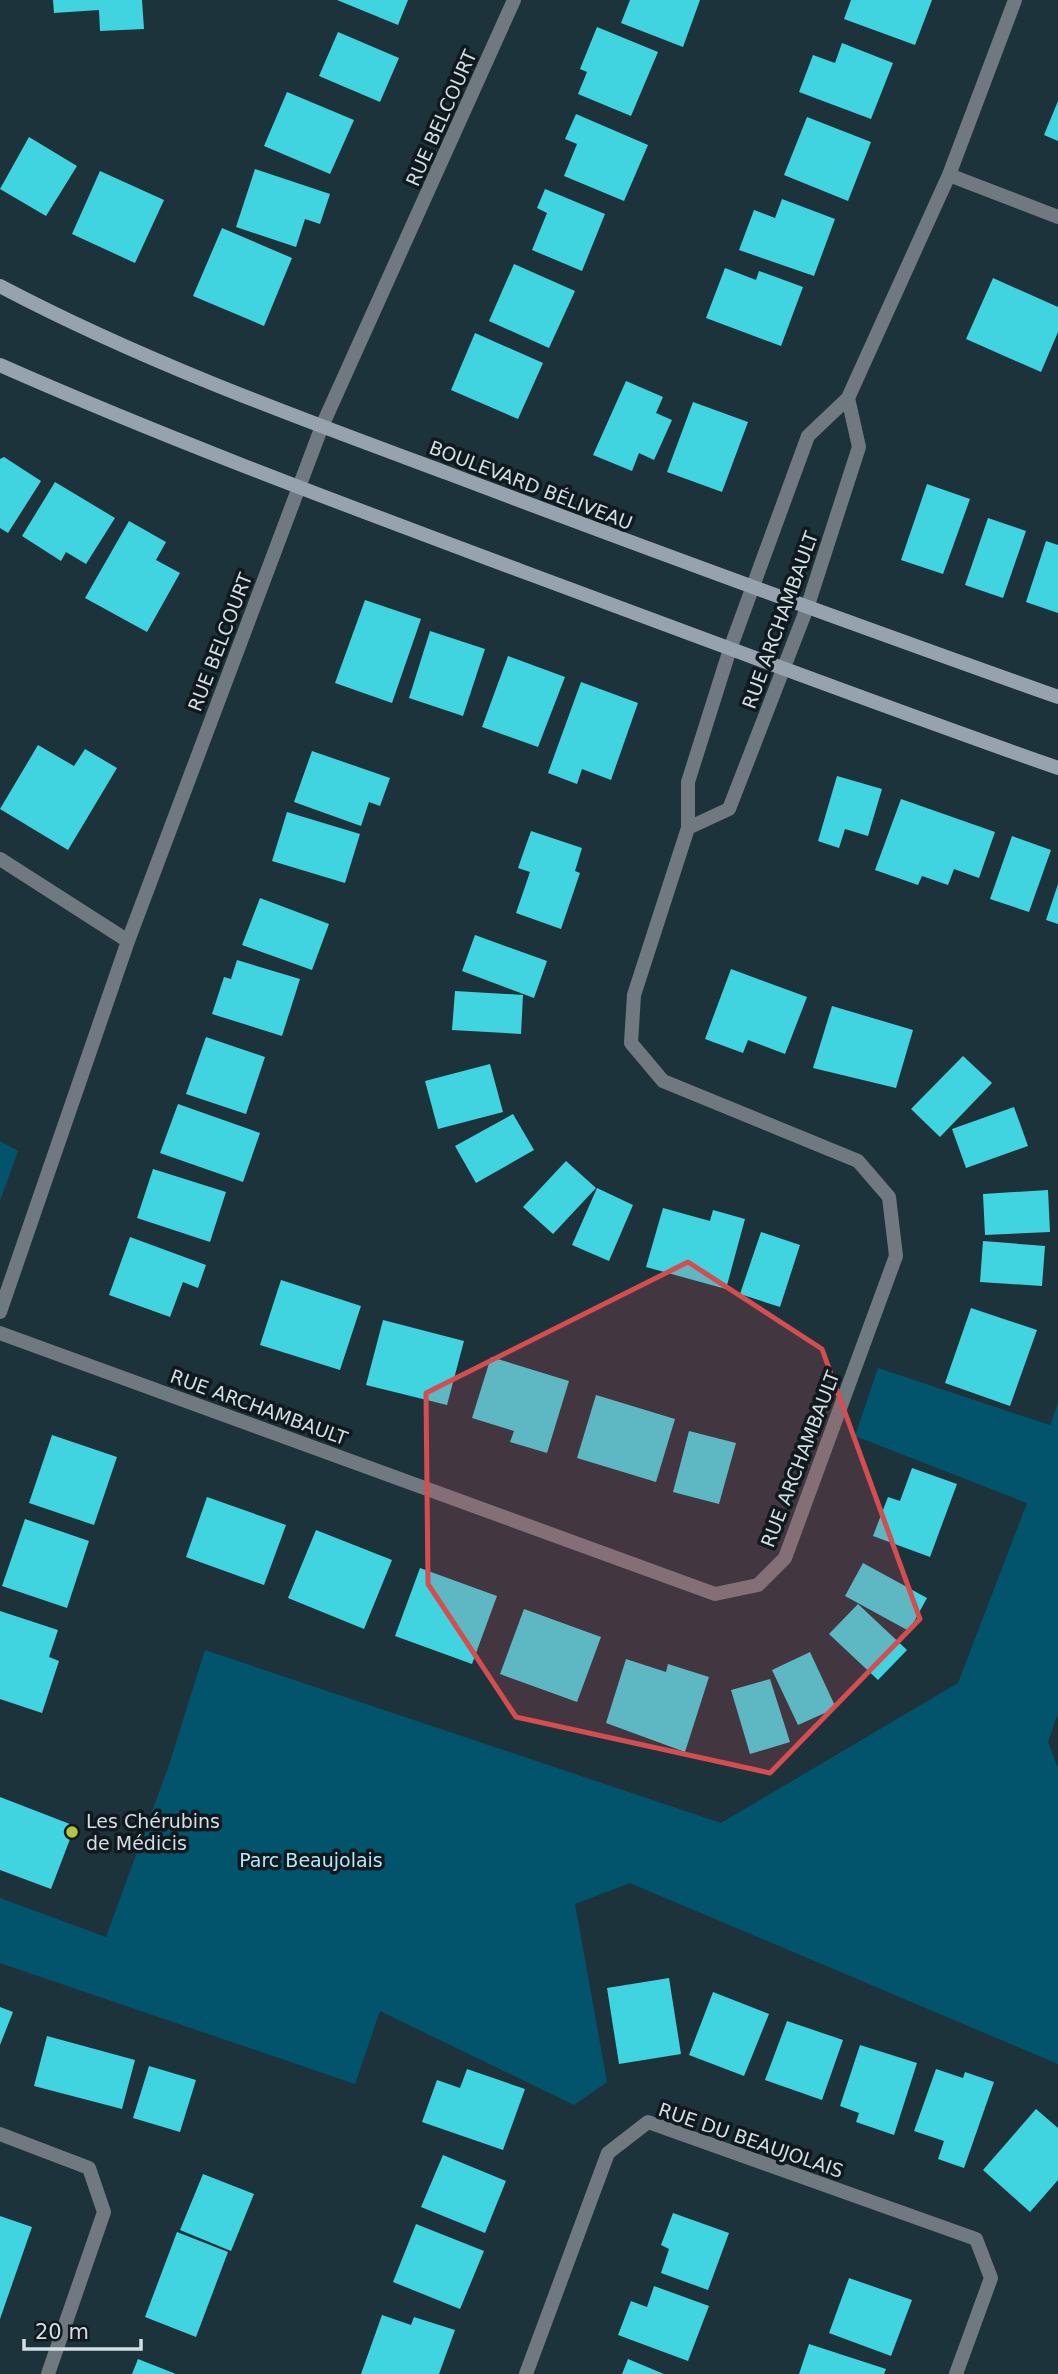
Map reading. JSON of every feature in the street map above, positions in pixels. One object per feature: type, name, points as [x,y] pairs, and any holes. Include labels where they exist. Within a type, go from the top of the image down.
[{"type":"street","name":"RUE BELCOURT","points":[[0,1312],[128,941],[322,426],[514,0]]},
{"type":"street","name":"RUE ARCHAMBAULT","points":[[0,1333],[715,1594],[758,1585],[785,1558],[896,1256],[889,1198],[858,1161],[663,1081],[631,1043],[634,995],[688,828],[688,782],[730,649],[808,436],[848,398],[949,176],[1015,0]]},
{"type":"street","points":[[949,176],[1058,218]]},
{"type":"street","name":"BOULEVARD BÉLIVEAU","points":[[0,286],[69,323],[322,426],[753,589],[1058,697]]},
{"type":"street","points":[[0,365],[117,417],[299,488],[784,671],[1058,768]]},
{"type":"street","name":"RUE ARCHAMBAULT","points":[[688,828],[729,809],[784,671],[859,447],[848,398]]},
{"type":"street","points":[[0,859],[128,941]]},
{"type":"street","name":"RUE DU BEAUJOLAIS","points":[[526,2374],[608,2153],[648,2122],[976,2239],[991,2278],[956,2374]]},
{"type":"street","points":[[0,2134],[89,2168],[104,2212],[48,2374]]},
{"type":"highlighted area","points":[[688,1262],[822,1349],[920,1619],[770,1773],[516,1717],[428,1584],[426,1393]]},
{"type":"green space","points":[[0,1141],[18,1151],[0,1201]]},
{"type":"green space","name":"Parc Beaujolais","points":[[878,1368],[1050,1425],[1058,1403],[1058,1713],[1048,1742],[1058,1768],[1058,2064],[630,1883],[575,1904],[607,2082],[574,2105],[380,2011],[355,2084],[0,1963],[0,1898],[106,1937],[169,1765],[205,1650],[721,1823],[958,1683],[1027,1503],[855,1436]]},
{"type":"building","points":[[53,0],[142,0],[144,29],[100,31],[99,10],[54,13]]},
{"type":"building","points":[[337,0],[408,0],[398,25]]},
{"type":"building","points":[[630,0],[700,0],[683,47],[621,23]]},
{"type":"building","points":[[851,0],[932,0],[915,45],[844,19]]},
{"type":"building","points":[[597,27],[658,52],[631,116],[578,94],[587,72],[580,69]]},
{"type":"building","points":[[338,32],[399,58],[380,102],[319,76]]},
{"type":"building","points":[[842,43],[893,63],[871,119],[799,92],[813,55],[835,63]]},
{"type":"building","points":[[287,92],[354,120],[330,174],[264,146]]},
{"type":"building","points":[[1058,101],[1058,141],[1044,135]]},
{"type":"building","points":[[576,114],[648,145],[624,201],[564,176],[577,144],[565,139]]},
{"type":"building","points":[[807,117],[871,142],[848,201],[784,175]]},
{"type":"building","points":[[29,137],[77,166],[46,216],[0,189]]},
{"type":"building","points":[[255,169],[330,194],[320,224],[305,219],[296,247],[236,227]]},
{"type":"building","points":[[100,171],[164,200],[135,263],[72,234]]},
{"type":"building","points":[[545,189],[605,214],[582,271],[532,250],[547,213],[537,208]]},
{"type":"building","points":[[782,199],[835,219],[814,276],[739,250],[754,210],[775,218]]},
{"type":"building","points":[[222,228],[292,258],[264,326],[193,296]]},
{"type":"building","points":[[514,264],[575,291],[549,348],[489,321]]},
{"type":"building","points":[[725,268],[756,280],[759,271],[803,287],[781,346],[706,318]]},
{"type":"building","points":[[993,278],[1058,307],[1058,332],[1041,372],[966,339]]},
{"type":"building","points":[[475,333],[543,363],[518,419],[451,390]]},
{"type":"building","points":[[626,381],[663,397],[656,413],[672,420],[654,460],[639,453],[632,471],[593,455]]},
{"type":"building","points":[[693,402],[748,422],[722,492],[667,472]]},
{"type":"building","points":[[4,457],[41,481],[8,533],[0,528],[0,459]]},
{"type":"building","points":[[55,482],[115,518],[86,564],[66,552],[61,561],[22,536]]},
{"type":"building","points":[[927,484],[970,499],[943,574],[901,560]]},
{"type":"building","points":[[988,518],[1026,531],[1003,598],[965,585]]},
{"type":"building","points":[[129,521],[166,542],[156,560],[180,573],[147,632],[85,598]]},
{"type":"building","points":[[1046,541],[1058,545],[1058,613],[1026,602]]},
{"type":"building","points":[[365,600],[421,619],[392,703],[335,683]]},
{"type":"building","points":[[430,631],[485,649],[463,716],[409,698]]},
{"type":"building","points":[[508,656],[565,677],[538,747],[482,727]]},
{"type":"building","points":[[581,682],[638,703],[611,780],[582,769],[577,784],[548,773]]},
{"type":"building","points":[[38,745],[74,766],[85,749],[117,768],[68,850],[0,809]]},
{"type":"building","points":[[312,751],[390,778],[380,806],[369,802],[361,826],[294,802]]},
{"type":"building","points":[[837,776],[882,789],[868,836],[845,829],[839,848],[818,841]]},
{"type":"building","points":[[901,799],[995,832],[979,878],[954,869],[948,885],[922,876],[918,885],[875,870]]},
{"type":"building","points":[[287,812],[360,834],[345,883],[272,861]]},
{"type":"building","points":[[531,831],[582,848],[575,871],[580,873],[561,929],[516,913],[530,872],[518,868]]},
{"type":"building","points":[[1012,836],[1051,850],[1029,912],[990,899]]},
{"type":"building","points":[[1058,884],[1058,924],[1046,920]]},
{"type":"building","points":[[260,898],[329,924],[312,970],[242,945]]},
{"type":"building","points":[[475,935],[547,961],[534,998],[462,971]]},
{"type":"building","points":[[237,960],[300,979],[282,1036],[212,1014],[224,977],[231,979]]},
{"type":"building","points":[[731,969],[807,997],[785,1054],[748,1040],[743,1053],[705,1039]]},
{"type":"building","points":[[455,991],[523,995],[521,1034],[452,1030]]},
{"type":"building","points":[[832,1006],[913,1030],[896,1088],[813,1068]]},
{"type":"building","points":[[206,1037],[265,1057],[246,1114],[186,1094]]},
{"type":"building","points":[[963,1056],[992,1083],[940,1137],[911,1109]]},
{"type":"building","points":[[490,1064],[503,1112],[438,1129],[425,1081]]},
{"type":"building","points":[[178,1104],[260,1133],[243,1182],[160,1153]]},
{"type":"building","points":[[1014,1107],[1028,1146],[966,1168],[952,1129]]},
{"type":"building","points":[[513,1114],[534,1150],[476,1183],[455,1146]]},
{"type":"building","points":[[566,1161],[596,1188],[553,1234],[523,1207]]},
{"type":"building","points":[[153,1169],[226,1192],[210,1242],[137,1218]]},
{"type":"building","points":[[597,1188],[633,1205],[609,1261],[572,1245]]},
{"type":"building","points":[[1048,1190],[1050,1232],[985,1235],[983,1194]]},
{"type":"building","points":[[663,1208],[710,1221],[713,1210],[745,1219],[726,1289],[646,1267]]},
{"type":"building","points":[[761,1232],[800,1245],[780,1307],[740,1294]]},
{"type":"building","points":[[130,1237],[206,1265],[198,1288],[183,1282],[170,1317],[109,1295]]},
{"type":"building","points":[[983,1241],[1045,1246],[1042,1286],[980,1282]]},
{"type":"building","points":[[281,1280],[361,1306],[340,1370],[260,1345]]},
{"type":"building","points":[[971,1308],[1037,1330],[1010,1406],[945,1383]]},
{"type":"building","points":[[383,1320],[464,1341],[447,1405],[366,1385]]},
{"type":"building","points":[[491,1357],[569,1381],[547,1453],[510,1442],[514,1431],[472,1418]]},
{"type":"building","points":[[596,1395],[675,1419],[656,1482],[577,1458]]},
{"type":"building","points":[[689,1431],[736,1443],[719,1504],[673,1492]]},
{"type":"building","points":[[52,1435],[117,1457],[94,1525],[29,1503]]},
{"type":"building","points":[[912,1468],[957,1484],[930,1557],[873,1536],[888,1497],[900,1501]]},
{"type":"building","points":[[207,1497],[286,1525],[264,1585],[186,1557]]},
{"type":"building","points":[[25,1519],[89,1541],[67,1608],[2,1586]]},
{"type":"building","points":[[316,1530],[392,1560],[364,1629],[288,1598]]},
{"type":"building","points":[[863,1563],[927,1598],[909,1631],[845,1596]]},
{"type":"building","points":[[420,1568],[497,1596],[472,1664],[395,1636]]},
{"type":"building","points":[[858,1604],[907,1650],[878,1680],[829,1634]]},
{"type":"building","points":[[524,1609],[601,1637],[577,1702],[500,1674]]},
{"type":"building","points":[[0,1611],[58,1630],[49,1657],[59,1661],[42,1713],[0,1699]]},
{"type":"building","points":[[810,1652],[836,1708],[798,1725],[772,1670]]},
{"type":"building","points":[[626,1659],[666,1672],[668,1664],[709,1677],[685,1752],[606,1723]]},
{"type":"building","points":[[770,1679],[790,1742],[750,1754],[731,1690]]},
{"type":"building","points":[[0,1797],[75,1826],[51,1889],[0,1870]]},
{"type":"building","points":[[669,1978],[681,2054],[619,2064],[607,1988]]},
{"type":"building","points":[[713,1992],[769,2014],[744,2076],[689,2055]]},
{"type":"building","points":[[0,2007],[13,2012],[0,2045]]},
{"type":"building","points":[[787,2021],[843,2040],[822,2100],[765,2080]]},
{"type":"building","points":[[47,2036],[135,2060],[122,2109],[34,2086]]},
{"type":"building","points":[[860,2045],[917,2063],[894,2135],[856,2122],[859,2113],[840,2106]]},
{"type":"building","points":[[149,2066],[196,2080],[180,2132],[133,2118]]},
{"type":"building","points":[[467,2069],[525,2089],[503,2150],[422,2122],[437,2080],[460,2088]]},
{"type":"building","points":[[936,2069],[963,2078],[965,2072],[994,2082],[964,2168],[938,2159],[944,2141],[914,2131]]},
{"type":"building","points":[[1036,2109],[1058,2128],[1058,2180],[1030,2212],[983,2170]]},
{"type":"building","points":[[443,2155],[506,2181],[485,2233],[421,2207]]},
{"type":"building","points":[[203,2174],[254,2194],[231,2251],[180,2230]]},
{"type":"building","points":[[673,2213],[729,2233],[708,2290],[661,2273],[669,2249],[661,2245]]},
{"type":"building","points":[[0,2216],[32,2227],[0,2319]]},
{"type":"building","points":[[416,2224],[484,2251],[460,2309],[393,2282]]},
{"type":"building","points":[[177,2232],[228,2252],[196,2337],[145,2317]]},
{"type":"building","points":[[849,2278],[912,2300],[891,2356],[829,2333]]},
{"type":"building","points":[[654,2286],[709,2306],[688,2361],[618,2335],[631,2301],[647,2307]]},
{"type":"building","points":[[382,2315],[411,2325],[414,2317],[455,2330],[439,2374],[361,2374]]},
{"type":"building","points":[[809,2344],[886,2369],[884,2374],[799,2374]]},
{"type":"building","points":[[138,2359],[176,2374],[132,2374]]},
{"type":"building","points":[[628,2359],[664,2374],[622,2374]]},
{"type":"place","name":"Les Chérubins de Médicis","points":[[72,1832]]}]
